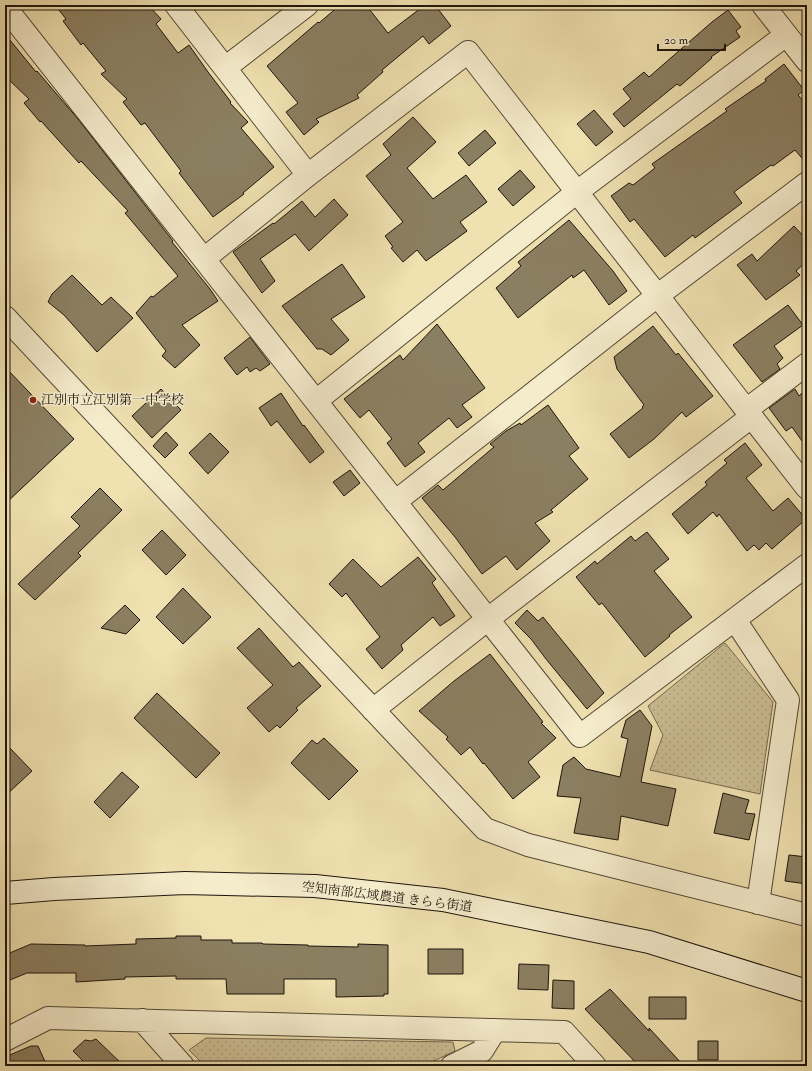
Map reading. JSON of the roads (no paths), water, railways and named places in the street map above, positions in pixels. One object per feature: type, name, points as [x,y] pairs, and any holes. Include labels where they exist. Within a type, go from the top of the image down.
[{"type":"street","points":[[176,5],[308,174]]},
{"type":"street","points":[[225,68],[307,5]]},
{"type":"street","points":[[763,5],[807,61]]},
{"type":"street","points":[[5,7],[580,736],[807,566]]},
{"type":"street","points":[[316,401],[577,192],[786,35]]},
{"type":"street","points":[[204,259],[308,174],[468,52],[807,488]]},
{"type":"street","points":[[396,502],[657,296],[807,183]]},
{"type":"street","points":[[5,317],[484,829],[528,845],[807,915]]},
{"type":"street","points":[[373,710],[748,413],[807,364]]},
{"type":"street","points":[[735,620],[788,700],[758,903]]},
{"type":"street","name":"空知南部広域農道 きらら街道","points":[[5,893],[54,889],[192,883],[315,886],[443,900],[649,942],[807,991]]},
{"type":"street","points":[[5,1040],[48,1018],[564,1032],[595,1066]]},
{"type":"street","points":[[142,1020],[183,1066]]},
{"type":"street","points":[[452,1066],[482,1051],[495,1030]]},
{"type":"place","name":"江別市立江別第一中学校","points":[[33,400]]}]
